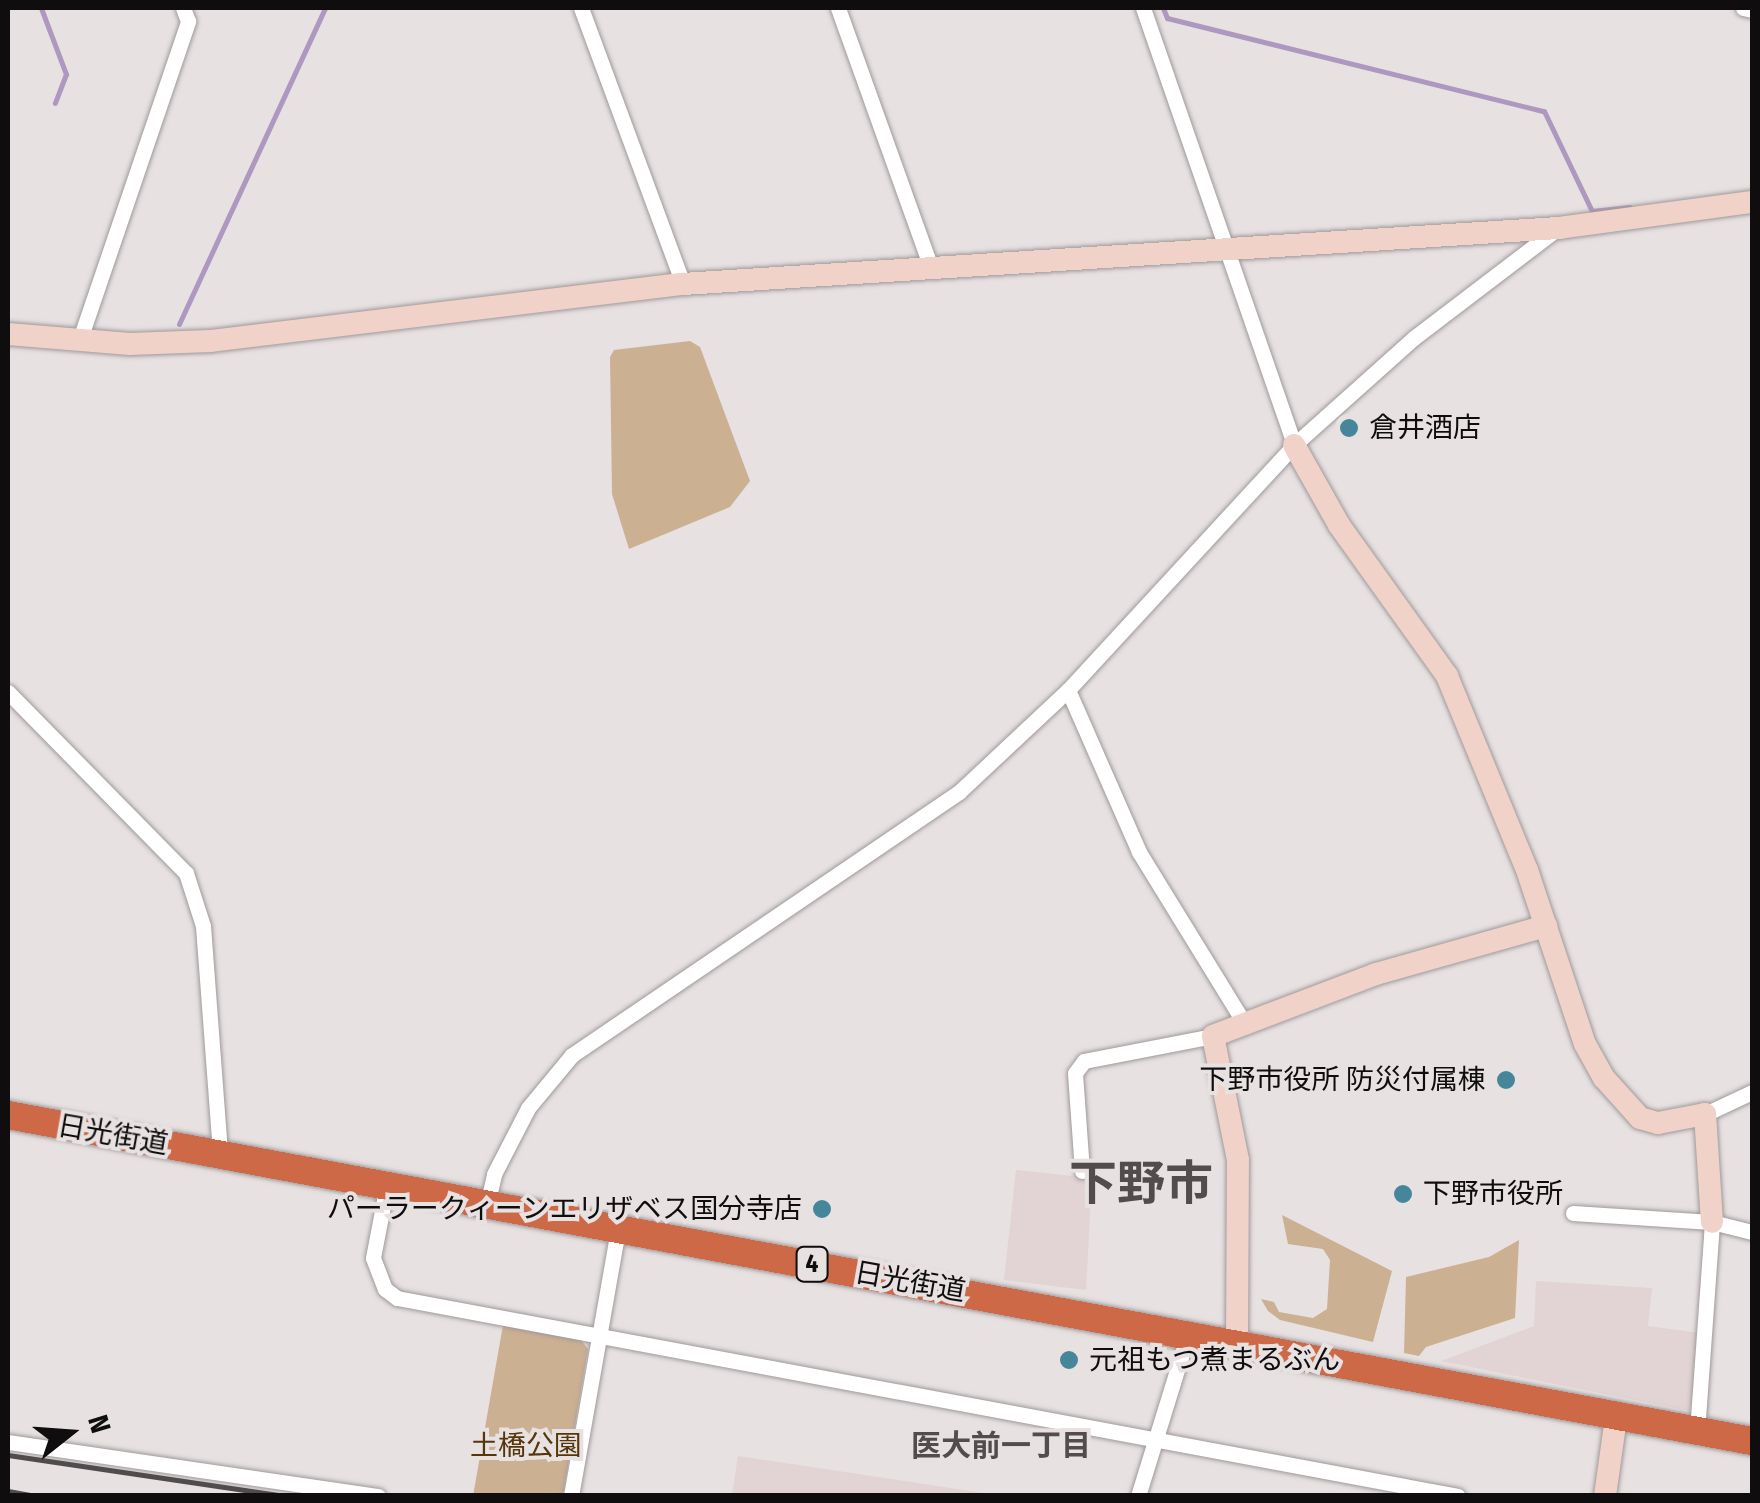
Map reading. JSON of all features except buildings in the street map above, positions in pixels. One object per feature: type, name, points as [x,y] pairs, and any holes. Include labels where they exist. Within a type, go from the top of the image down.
[{"type":"highway","name":"日光街道","points":[[8,1116],[1752,1441]]},
{"type":"street","points":[[80,339],[188,22],[184,8]]},
{"type":"street","points":[[582,8],[683,284]]},
{"type":"street","points":[[838,8],[932,270]]},
{"type":"street","points":[[1143,8],[1294,445],[1339,525],[1447,676],[1546,926],[1585,1044],[1622,1104],[1658,1123],[1706,1114],[1752,1092]]},
{"type":"street","points":[[1742,8],[1752,10]]},
{"type":"street","points":[[8,334],[210,340],[683,284],[1559,228],[1752,202]]},
{"type":"street","points":[[487,1205],[494,1174],[528,1108],[572,1054],[958,792],[1068,690],[1294,445],[1414,337],[1559,228]]},
{"type":"street","points":[[1068,690],[1139,852],[1244,1024]]},
{"type":"street","points":[[8,692],[186,872],[203,926],[220,1154]]},
{"type":"street","points":[[1082,1172],[1075,1073],[1084,1061],[1214,1036],[1376,974],[1546,926]]},
{"type":"street","points":[[1214,1036],[1238,1160],[1237,1343]]},
{"type":"street","points":[[1697,1432],[1712,1222],[1706,1114]]},
{"type":"street","points":[[387,1184],[372,1258],[385,1289],[397,1298],[1157,1436],[1458,1496]]},
{"type":"street","points":[[1573,1213],[1712,1222],[1752,1232]]},
{"type":"street","points":[[571,1496],[618,1228]]},
{"type":"street","points":[[1138,1496],[1188,1334]]},
{"type":"street","points":[[1605,1496],[1616,1418]]},
{"type":"street","points":[[8,1442],[378,1496]]},
{"type":"shaded area","points":[[1016,1170],[1092,1178],[1086,1290],[1004,1280]]},
{"type":"shaded area","points":[[1536,1281],[1652,1288],[1648,1326],[1700,1333],[1690,1411],[1441,1361],[1534,1326]]},
{"type":"shaded area","points":[[738,1456],[997,1495],[732,1495]]},
{"type":"green space","points":[[690,341],[700,347],[750,481],[730,507],[629,549],[612,494],[610,357],[614,350]]},
{"type":"green space","points":[[1282,1215],[1392,1271],[1373,1342],[1280,1320],[1268,1311],[1261,1299],[1274,1302],[1279,1312],[1313,1318],[1327,1309],[1330,1260],[1323,1249],[1288,1244]]},
{"type":"green space","points":[[1519,1240],[1515,1318],[1426,1347],[1419,1356],[1404,1353],[1406,1277],[1489,1257]]},
{"type":"green space","name":"土橋公園","points":[[503,1325],[581,1340],[588,1349],[563,1495],[473,1496]]},
{"type":"waterway","points":[[41,8],[66,74],[55,103]]},
{"type":"waterway","points":[[179,324],[325,8]]},
{"type":"waterway","points":[[1163,8],[1167,18],[1544,111],[1592,211],[1630,207]]},
{"type":"railway","points":[[8,1455],[285,1496]]},
{"type":"railway","points":[[8,1491],[36,1496]]},
{"type":"place","name":"倉井酒店","points":[[1349,428]]},
{"type":"place","name":"下野市役所 防災付属棟","points":[[1506,1080]]},
{"type":"place","name":"下野市役所","points":[[1403,1194]]},
{"type":"place","name":"パーラークィーンエリザベス国分寺店","points":[[822,1209]]},
{"type":"place","name":"元祖もつ煮まるぶん","points":[[1069,1360]]},
{"type":"district","name":"下野市","points":[[1141,1185]]},
{"type":"district","name":"医大前一丁目","points":[[1001,1446]]}]
